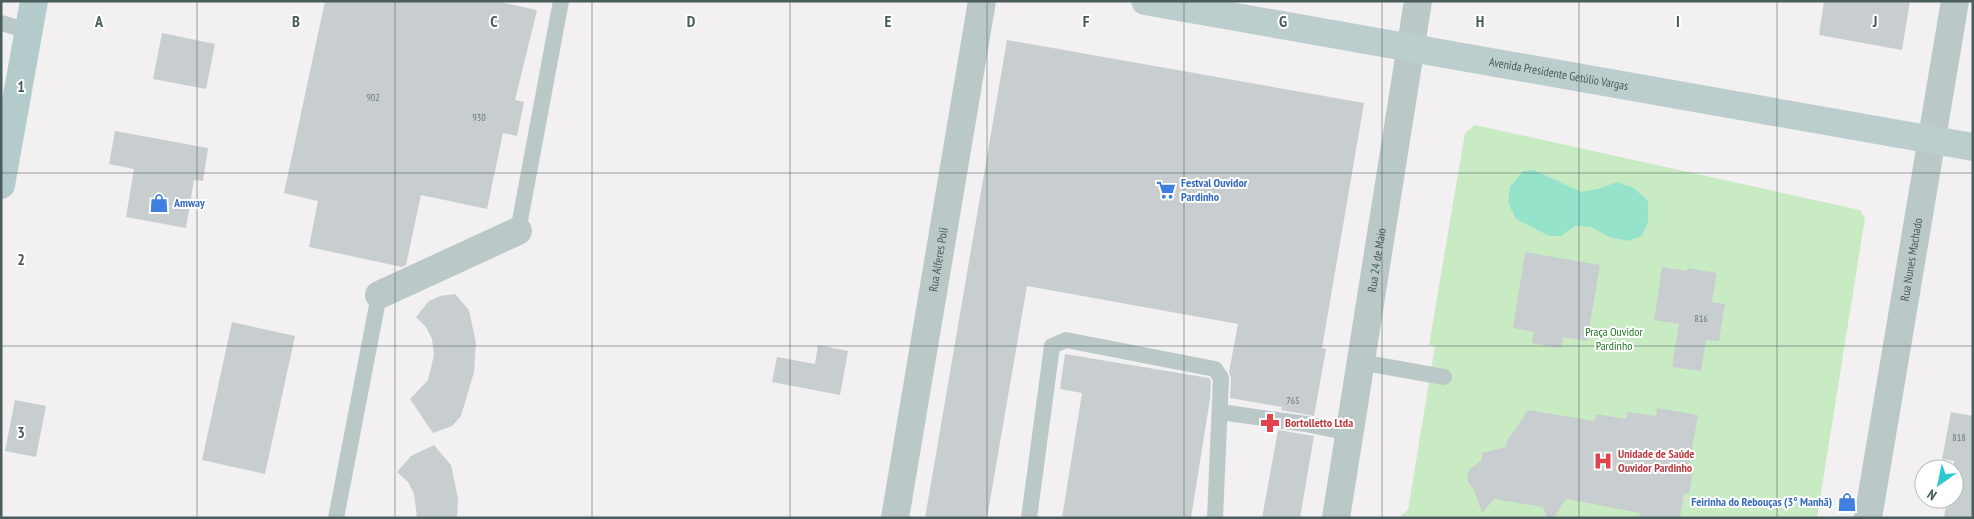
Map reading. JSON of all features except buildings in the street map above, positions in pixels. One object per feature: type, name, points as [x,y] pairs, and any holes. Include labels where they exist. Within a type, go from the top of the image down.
[{"type":"main road","points":[[1,185],[34,1]]},
{"type":"main road","name":"Avenida Presidente Getúlio Vargas","points":[[1146,1],[1973,147]]},
{"type":"street","name":"Rua Alferes Poli","points":[[895,518],[982,1]]},
{"type":"street","name":"Rua 24 de Maio","points":[[1336,518],[1418,1]]},
{"type":"street","name":"Rua Nunes Machado","points":[[1868,518],[1954,1]]},
{"type":"street","points":[[379,295],[518,231]]},
{"type":"lane","points":[[518,231],[562,1]]},
{"type":"lane","points":[[1,23],[28,31]]},
{"type":"lane","points":[[336,518],[379,295]]},
{"type":"lane","points":[[1028,518],[1052,346],[1066,340],[1215,369],[1221,378],[1215,518]]},
{"type":"lane","points":[[1360,362],[1444,377]]},
{"type":"lane","points":[[1220,412],[1306,424],[1349,433]]},
{"type":"green space","name":"Praça Ouvidor Pardinho","points":[[1475,125],[1860,210],[1865,218],[1817,518],[1398,518],[1408,510],[1435,346],[1429,345],[1465,133]]},
{"type":"shaded area","points":[[1534,170],[1581,192],[1598,189],[1617,182],[1634,188],[1648,201],[1648,222],[1642,236],[1628,241],[1609,237],[1591,227],[1575,226],[1561,236],[1549,236],[1516,219],[1508,203],[1510,187],[1523,171]]},
{"type":"place","name":"Festval Ouvidor Pardinho","points":[[1166,190]]},
{"type":"place","name":"Amway","points":[[159,203]]},
{"type":"place","name":"Bortolletto Ltda","points":[[1270,423]]},
{"type":"place","name":"Unidade de Saúde Ouvidor Pardinho","points":[[1603,461]]},
{"type":"place","name":"Feirinha do Rebouças (3° Manhã)","points":[[1847,502]]}]
